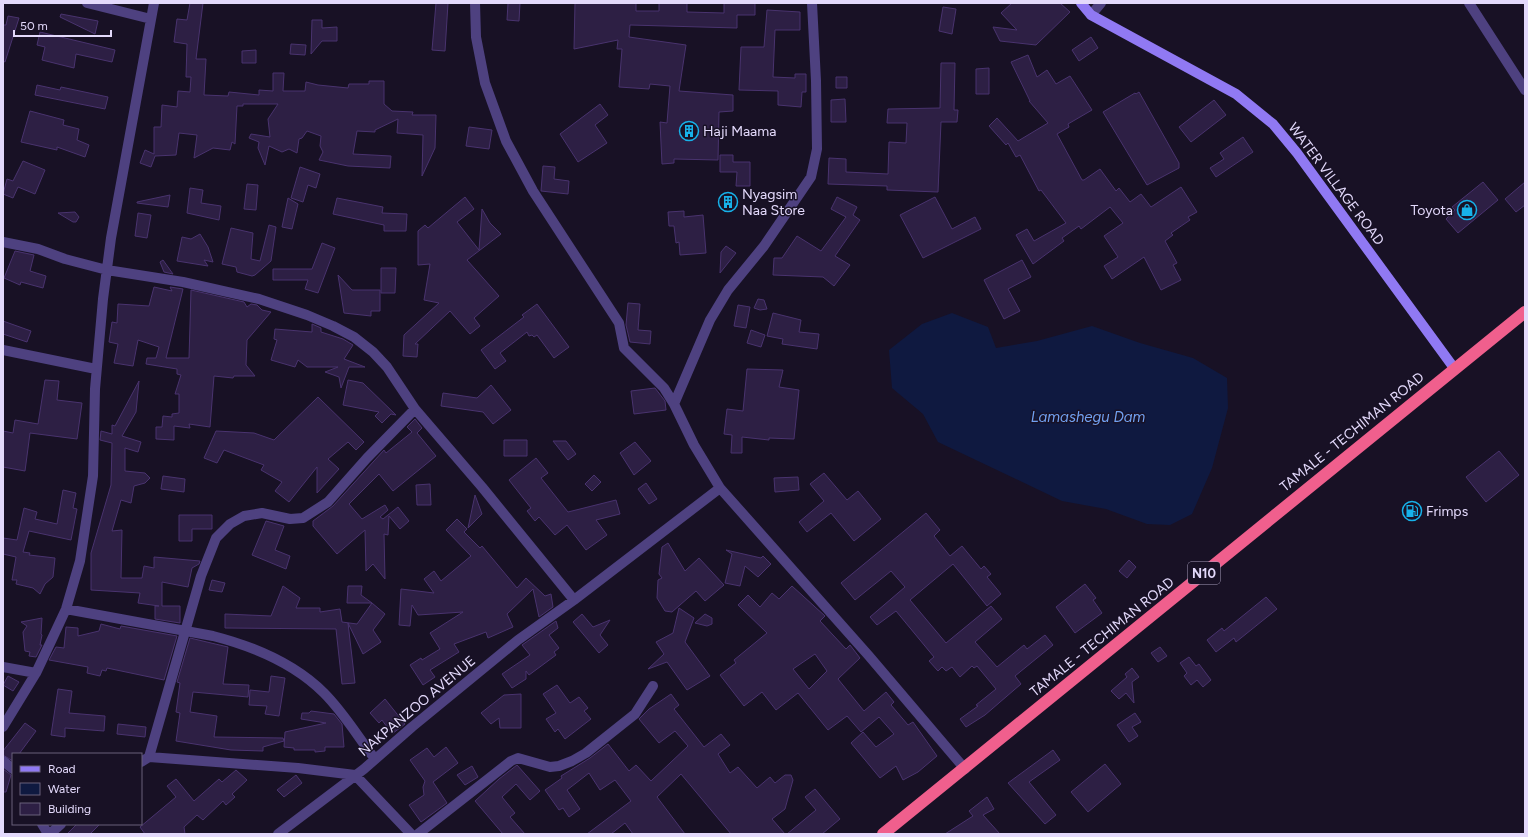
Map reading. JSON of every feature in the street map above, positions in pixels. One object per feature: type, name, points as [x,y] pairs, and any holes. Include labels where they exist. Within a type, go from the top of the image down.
[{"type":"highway","name":"TAMALE - TECHIMAN ROAD","points":[[883,834],[965,769],[1454,368],[1525,312]]},
{"type":"street","points":[[87,3],[151,19]]},
{"type":"street","points":[[3,727],[36,673],[66,609],[80,561],[93,476],[96,368],[102,299],[154,3]]},
{"type":"street","points":[[475,3],[476,37],[485,83],[506,141],[533,191],[619,323],[624,348],[664,388],[674,404],[694,445],[720,488],[869,656],[965,769]]},
{"type":"street","points":[[674,404],[710,320],[728,290],[764,246],[811,176],[817,149],[816,81],[812,3]]},
{"type":"street","name":"WATER VILLAGE ROAD","points":[[1081,3],[1091,15],[1236,94],[1273,124],[1297,153],[1454,368]]},
{"type":"street","points":[[1091,15],[1101,3]]},
{"type":"street","points":[[1469,3],[1525,90]]},
{"type":"street","points":[[3,242],[38,249],[65,259],[107,270],[229,291],[293,310],[333,326],[354,337],[373,352],[387,367],[415,409],[482,487],[574,600]]},
{"type":"street","points":[[3,350],[96,368]]},
{"type":"street","points":[[411,834],[355,775],[298,768],[145,760],[186,630],[201,576],[216,538],[230,524],[244,516],[262,513],[290,520],[304,518],[328,502],[367,458],[415,409]]},
{"type":"street","name":"NAKPANZOO AVENUE","points":[[278,834],[375,759],[518,640],[574,600],[720,488]]},
{"type":"street","points":[[66,609],[186,630],[229,640],[273,658],[301,674],[323,693],[342,713],[375,759]]},
{"type":"street","points":[[3,667],[36,673]]},
{"type":"street","points":[[418,834],[511,761],[518,758],[550,767],[559,766],[586,753],[635,714],[653,686]]},
{"type":"street","points":[[3,761],[12,768]]},
{"type":"street","points":[[43,825],[49,834],[60,825]]},
{"type":"water","name":"Lamashegu Dam","points":[[952,313],[988,327],[996,348],[1037,341],[1092,326],[1140,343],[1193,358],[1227,378],[1228,408],[1212,468],[1192,514],[1170,525],[1147,524],[1106,509],[1062,501],[938,442],[923,414],[892,388],[889,350],[922,324]]},
{"type":"building","points":[[190,3],[203,3],[196,59],[206,59],[204,95],[228,96],[229,92],[259,95],[259,90],[273,91],[273,73],[284,73],[283,91],[305,91],[306,82],[318,85],[348,88],[349,84],[369,84],[369,81],[384,81],[384,104],[392,111],[413,112],[412,115],[436,115],[435,148],[422,176],[423,135],[397,133],[398,119],[375,130],[375,132],[357,131],[353,154],[391,156],[390,168],[348,166],[319,160],[323,152],[320,146],[321,136],[307,131],[302,138],[299,139],[297,153],[289,149],[282,152],[269,146],[265,165],[258,148],[259,142],[249,138],[251,134],[270,137],[268,119],[278,104],[243,104],[243,106],[237,106],[235,144],[232,142],[230,150],[213,148],[194,158],[197,135],[179,133],[176,155],[155,156],[151,167],[140,163],[145,150],[154,154],[154,127],[161,127],[162,105],[177,107],[178,91],[190,92],[191,77],[186,77],[187,44],[174,42],[177,19],[187,20]]},
{"type":"building","points":[[436,3],[448,3],[445,51],[432,50]]},
{"type":"building","points":[[508,3],[520,3],[519,21],[507,20]]},
{"type":"building","points":[[575,3],[636,3],[636,11],[659,11],[659,3],[687,3],[687,12],[724,13],[724,3],[755,3],[755,15],[737,15],[737,28],[630,25],[629,37],[686,45],[679,91],[733,95],[733,111],[719,112],[718,160],[674,159],[674,163],[662,164],[660,122],[667,123],[670,86],[650,84],[649,89],[619,87],[622,49],[617,49],[618,40],[574,49]]},
{"type":"building","points":[[1012,3],[1060,3],[1070,12],[1036,45],[1000,41],[993,27],[1017,30],[1001,13]]},
{"type":"building","points":[[943,7],[956,9],[952,34],[939,31]]},
{"type":"building","points":[[767,10],[800,12],[800,30],[775,30],[773,77],[795,78],[795,74],[806,74],[806,92],[802,92],[801,107],[778,105],[778,91],[739,90],[741,47],[764,47]]},
{"type":"building","points":[[61,14],[98,21],[95,34],[60,17]]},
{"type":"building","points":[[8,16],[19,18],[5,62],[3,61],[3,25],[6,25]]},
{"type":"building","points":[[312,20],[322,20],[322,28],[337,27],[337,41],[322,41],[311,54]]},
{"type":"building","points":[[40,32],[115,50],[112,62],[76,54],[74,68],[42,60],[45,47],[37,45]]},
{"type":"building","points":[[1091,37],[1098,48],[1079,61],[1072,50]]},
{"type":"building","points":[[291,44],[306,45],[305,55],[290,54]]},
{"type":"building","points":[[256,50],[256,63],[242,63],[242,51]]},
{"type":"building","points":[[1028,55],[1037,77],[1047,70],[1056,84],[1070,76],[1092,110],[1068,124],[1069,127],[1057,134],[1082,180],[1100,169],[1116,191],[1119,188],[1130,202],[1141,194],[1151,207],[1181,187],[1197,212],[1188,217],[1190,220],[1171,233],[1173,235],[1165,241],[1177,263],[1173,265],[1181,280],[1161,290],[1144,257],[1112,279],[1104,266],[1118,257],[1104,236],[1123,223],[1110,207],[1081,229],[1079,226],[1062,238],[1064,241],[1033,264],[1016,235],[1027,229],[1034,241],[1066,223],[1041,190],[1039,191],[1020,155],[1016,157],[1008,143],[1006,145],[989,126],[997,118],[1018,141],[1048,123],[1029,101],[1011,62]]},
{"type":"building","points":[[941,63],[955,63],[954,110],[958,110],[957,122],[941,122],[938,192],[887,190],[887,186],[828,184],[829,158],[846,159],[846,172],[888,174],[889,142],[906,143],[907,123],[887,123],[888,109],[940,108]]},
{"type":"building","points":[[989,68],[989,94],[976,94],[976,69]]},
{"type":"building","points":[[836,77],[847,77],[847,88],[836,88]]},
{"type":"building","points":[[37,85],[60,90],[61,87],[108,97],[105,109],[35,95]]},
{"type":"building","points":[[1139,92],[1179,163],[1179,168],[1147,185],[1103,112]]},
{"type":"building","points":[[845,99],[846,122],[831,122],[831,100]]},
{"type":"building","points":[[1214,100],[1226,115],[1191,142],[1179,127]]},
{"type":"building","points":[[600,104],[608,115],[595,125],[607,143],[578,162],[560,134]]},
{"type":"building","points":[[30,111],[64,120],[63,125],[79,129],[77,140],[89,145],[85,157],[57,147],[57,150],[21,142]]},
{"type":"building","points":[[469,127],[492,130],[489,149],[466,146]]},
{"type":"building","points":[[1243,137],[1253,152],[1216,177],[1210,168],[1224,159],[1220,153]]},
{"type":"building","points":[[720,155],[733,155],[733,162],[750,162],[750,186],[736,186],[737,172],[720,172]]},
{"type":"building","points":[[23,161],[45,170],[35,194],[18,187],[13,198],[3,194],[7,179],[13,181]]},
{"type":"building","points":[[543,166],[555,167],[554,179],[569,181],[568,194],[541,191]]},
{"type":"building","points":[[300,167],[320,174],[316,188],[308,185],[303,202],[291,198]]},
{"type":"building","points":[[1483,182],[1498,200],[1458,233],[1446,219],[1455,210],[1452,207]]},
{"type":"building","points":[[1525,182],[1525,205],[1516,212],[1505,199]]},
{"type":"building","points":[[247,184],[258,185],[256,210],[244,209]]},
{"type":"building","points":[[190,188],[203,190],[201,203],[221,206],[219,220],[187,213]]},
{"type":"building","points":[[170,195],[168,207],[137,203],[137,202]]},
{"type":"building","name":"Nyagsim Naa Store","points":[[723,196],[734,196],[733,208],[722,208]]},
{"type":"building","points":[[465,197],[474,209],[457,222],[479,250],[482,209],[490,223],[501,234],[467,260],[499,296],[474,318],[480,326],[470,334],[450,311],[415,344],[418,344],[417,357],[403,356],[404,335],[439,303],[424,300],[430,264],[418,265],[418,231],[425,225],[428,228]]},
{"type":"building","points":[[837,197],[857,207],[853,215],[860,220],[835,256],[850,265],[834,286],[823,277],[773,275],[774,258],[782,258],[797,236],[821,251],[846,217],[831,209]]},
{"type":"building","points":[[935,197],[952,229],[975,217],[981,229],[923,258],[900,215]]},
{"type":"building","points":[[288,198],[298,204],[292,229],[282,227]]},
{"type":"building","points":[[337,198],[383,207],[382,213],[407,214],[406,231],[384,231],[384,225],[333,214]]},
{"type":"building","points":[[684,211],[684,217],[703,215],[706,253],[680,255],[679,242],[676,243],[674,226],[669,226],[668,212]]},
{"type":"building","points":[[75,212],[79,217],[76,222],[73,222],[58,213]]},
{"type":"building","points":[[138,213],[151,215],[147,238],[135,236]]},
{"type":"building","points":[[269,225],[276,227],[271,261],[255,275],[252,276],[237,272],[236,267],[222,264],[231,228],[253,233],[251,259],[260,261]]},
{"type":"building","points":[[200,234],[208,247],[213,262],[204,260],[208,266],[177,261],[182,237],[191,239]]},
{"type":"building","points":[[322,243],[335,248],[318,293],[305,289],[308,280],[273,280],[273,269],[312,269]]},
{"type":"building","points":[[726,246],[736,253],[720,273],[721,252]]},
{"type":"building","points":[[15,251],[34,255],[30,271],[46,276],[43,288],[21,282],[20,285],[4,278]]},
{"type":"building","points":[[163,260],[173,274],[164,272],[160,262]]},
{"type":"building","points":[[1022,260],[1031,277],[1008,289],[1020,311],[1004,319],[984,280]]},
{"type":"building","points":[[381,268],[396,268],[395,293],[381,293]]},
{"type":"building","points":[[338,275],[352,290],[380,290],[380,311],[371,311],[371,316],[344,313]]},
{"type":"building","points":[[154,287],[172,291],[170,287],[183,289],[166,358],[189,358],[191,290],[244,302],[247,307],[251,304],[257,305],[262,310],[271,312],[247,340],[246,365],[255,376],[234,376],[233,378],[214,376],[210,427],[189,424],[190,428],[174,426],[174,440],[156,439],[156,427],[162,427],[163,416],[172,417],[172,414],[179,413],[179,394],[175,394],[181,375],[177,374],[177,369],[146,364],[147,358],[156,358],[159,347],[138,340],[133,366],[114,363],[118,344],[109,342],[112,322],[117,323],[118,304],[149,306]]},
{"type":"building","points":[[758,299],[764,300],[767,309],[760,310],[754,308]]},
{"type":"building","points":[[628,303],[640,304],[638,330],[651,331],[650,344],[630,342],[626,325]]},
{"type":"building","points":[[537,304],[569,347],[554,358],[537,335],[534,337],[532,335],[529,336],[527,332],[500,353],[506,361],[495,369],[481,350],[524,317],[522,315]]},
{"type":"building","points":[[738,305],[750,307],[746,328],[734,326]]},
{"type":"building","points":[[773,313],[801,320],[799,332],[819,334],[817,349],[782,344],[783,339],[767,336]]},
{"type":"building","points":[[3,321],[31,331],[27,342],[3,334]]},
{"type":"building","points":[[312,324],[321,328],[321,332],[343,339],[353,345],[344,359],[365,367],[349,367],[341,388],[339,377],[325,372],[338,367],[307,367],[298,360],[295,367],[271,360],[277,340],[274,339],[275,329],[312,332]]},
{"type":"building","points":[[751,330],[765,335],[761,347],[747,343]]},
{"type":"building","points":[[747,369],[783,370],[779,387],[799,390],[794,439],[769,438],[769,440],[742,437],[742,453],[731,453],[732,435],[724,434],[727,409],[743,411]]},
{"type":"building","points":[[45,380],[59,381],[57,400],[82,403],[77,439],[30,433],[25,471],[3,467],[3,431],[13,433],[15,420],[38,424]]},
{"type":"building","points":[[348,380],[363,383],[396,415],[391,414],[382,423],[375,416],[379,412],[343,405]]},
{"type":"building","points":[[139,381],[136,412],[122,436],[141,442],[138,452],[125,448],[125,471],[145,473],[150,478],[145,483],[134,486],[131,503],[121,500],[112,531],[122,530],[121,578],[142,578],[144,566],[154,568],[154,557],[200,561],[199,564],[192,568],[188,587],[162,582],[162,606],[180,606],[180,623],[155,619],[155,606],[159,606],[138,603],[140,593],[91,590],[91,553],[111,485],[112,443],[100,440],[101,431],[112,434],[112,425],[115,426]]},
{"type":"building","points":[[491,385],[511,410],[493,424],[483,412],[441,406],[443,393],[477,398]]},
{"type":"building","points":[[655,388],[665,401],[666,410],[634,414],[631,391]]},
{"type":"building","points":[[318,397],[364,442],[356,450],[348,442],[328,459],[339,469],[317,493],[317,467],[289,502],[275,491],[282,482],[261,470],[264,465],[224,450],[217,463],[204,458],[216,431],[254,433],[274,440]]},
{"type":"building","points":[[415,419],[422,428],[417,433],[436,456],[393,491],[379,474],[349,504],[362,519],[385,505],[388,510],[380,517],[383,519],[398,507],[409,521],[400,529],[389,516],[388,535],[384,534],[385,579],[373,564],[366,571],[365,530],[337,554],[313,526],[313,521],[333,506],[384,450],[386,453],[412,432],[407,427]]},
{"type":"building","points":[[504,440],[527,440],[527,456],[504,456]]},
{"type":"building","points":[[553,441],[566,441],[576,454],[568,460]]},
{"type":"building","points":[[635,442],[651,461],[634,475],[620,453]]},
{"type":"building","points":[[1499,451],[1519,475],[1486,502],[1466,477]]},
{"type":"building","points":[[536,458],[548,473],[541,478],[568,512],[616,500],[620,514],[596,520],[607,535],[586,550],[567,525],[555,535],[539,517],[535,521],[527,511],[531,508],[509,480]]},
{"type":"building","points":[[824,473],[847,500],[858,491],[881,519],[854,541],[831,513],[807,532],[799,522],[824,501],[810,484]]},
{"type":"building","points":[[594,475],[601,482],[592,491],[585,484]]},
{"type":"building","points":[[163,476],[185,479],[184,492],[161,489]]},
{"type":"building","points":[[798,477],[799,490],[775,492],[774,478]]},
{"type":"building","points":[[646,483],[657,499],[649,504],[638,489]]},
{"type":"building","points":[[430,484],[431,505],[417,505],[416,485]]},
{"type":"building","points":[[63,490],[76,493],[73,508],[77,509],[71,540],[29,531],[23,552],[30,553],[29,555],[55,558],[53,577],[45,584],[40,594],[33,588],[16,584],[17,580],[12,580],[16,557],[3,554],[3,538],[17,540],[24,508],[37,512],[35,519],[57,524]]},
{"type":"building","points":[[475,495],[482,514],[468,528]]},
{"type":"building","points":[[926,513],[940,530],[934,536],[950,556],[962,546],[981,569],[984,566],[991,574],[987,577],[1001,594],[987,606],[953,564],[910,600],[946,643],[991,606],[1002,619],[975,642],[997,667],[1024,645],[1027,649],[1045,635],[1053,645],[1015,676],[1021,684],[985,715],[966,727],[960,719],[978,706],[976,705],[996,689],[977,666],[974,668],[972,666],[960,677],[952,667],[946,671],[942,667],[938,671],[929,661],[934,657],[896,611],[877,625],[870,617],[905,587],[891,571],[855,600],[841,583]]},
{"type":"building","points":[[179,515],[212,515],[212,529],[192,529],[192,541],[179,541]]},
{"type":"building","points":[[457,519],[467,529],[464,532],[480,548],[482,546],[517,588],[526,578],[545,596],[551,594],[553,607],[539,617],[533,589],[507,614],[513,627],[488,638],[486,632],[454,644],[459,652],[430,670],[435,677],[423,685],[410,665],[421,658],[422,660],[440,649],[430,633],[463,612],[418,615],[412,605],[410,626],[399,625],[401,589],[434,593],[424,579],[434,571],[441,581],[471,556],[446,530]]},
{"type":"building","points":[[266,521],[284,526],[275,550],[290,556],[286,569],[252,555]]},
{"type":"building","points":[[668,543],[685,571],[699,558],[724,585],[705,601],[696,591],[672,612],[665,611],[657,598],[658,580],[662,578],[659,574],[662,547]]},
{"type":"building","points":[[726,550],[761,558],[763,556],[771,564],[758,577],[745,566],[740,586],[725,583],[732,554]]},
{"type":"building","points":[[1129,560],[1136,567],[1127,578],[1119,571]]},
{"type":"building","points":[[212,580],[225,583],[222,592],[209,590]]},
{"type":"building","points":[[1085,584],[1096,598],[1093,600],[1102,613],[1075,633],[1056,607]]},
{"type":"building","points":[[283,586],[300,598],[296,608],[320,608],[320,612],[340,609],[342,622],[357,624],[372,603],[385,614],[373,630],[381,642],[363,654],[348,623],[355,683],[342,684],[336,629],[225,628],[225,614],[271,616]]},
{"type":"building","points":[[348,586],[362,586],[361,595],[372,603],[347,603]]},
{"type":"building","points":[[792,586],[825,616],[820,621],[846,649],[850,645],[860,658],[838,679],[864,711],[886,692],[894,702],[891,705],[908,725],[913,722],[937,756],[918,772],[903,780],[896,766],[880,778],[851,743],[863,732],[876,747],[894,734],[879,717],[861,732],[847,716],[828,730],[798,693],[776,710],[762,692],[744,706],[720,675],[736,663],[734,660],[767,633],[738,605],[748,595],[760,607],[772,593],[779,599]],"holes":[[[815,654],[827,671],[809,689],[793,669]]]},
{"type":"building","points":[[1266,597],[1277,609],[1236,642],[1234,638],[1216,652],[1207,640],[1222,628],[1224,631]]},
{"type":"building","points":[[679,608],[694,618],[685,642],[710,676],[687,690],[667,662],[648,669],[664,654],[656,642],[673,633]]},
{"type":"building","points":[[582,614],[593,627],[610,620],[600,635],[608,645],[599,653],[573,622]]},
{"type":"building","points":[[705,614],[712,618],[712,624],[707,626],[695,623]]},
{"type":"building","points":[[42,618],[42,635],[40,645],[42,645],[36,657],[29,656],[30,652],[25,651],[23,632],[27,626],[21,622]]},
{"type":"building","points":[[556,621],[558,628],[549,635],[559,648],[554,652],[556,655],[529,675],[526,671],[526,679],[512,688],[502,674],[530,655],[522,645]]},
{"type":"building","points":[[101,624],[120,629],[121,626],[177,636],[164,680],[107,668],[106,671],[102,670],[100,676],[87,673],[88,667],[49,660],[56,647],[64,648],[66,627],[78,628],[78,636],[99,631]]},
{"type":"building","points":[[190,638],[228,647],[223,684],[249,685],[248,697],[193,692],[190,712],[217,716],[214,737],[283,738],[284,741],[263,747],[263,751],[231,750],[176,741],[180,713],[176,712],[180,683],[177,682]]},
{"type":"building","points":[[1160,647],[1167,656],[1158,662],[1151,653]]},
{"type":"building","points":[[1189,657],[1196,666],[1199,664],[1211,680],[1203,687],[1197,680],[1191,685],[1184,676],[1187,673],[1180,663]]},
{"type":"building","points":[[1132,668],[1139,677],[1132,682],[1134,703],[1126,693],[1119,699],[1111,691],[1127,677],[1125,674]]},
{"type":"building","points":[[8,676],[19,682],[13,691],[3,685]]},
{"type":"building","points":[[271,676],[285,678],[279,716],[265,714],[267,706],[249,705],[250,690],[269,692]]},
{"type":"building","points":[[557,685],[570,703],[579,697],[588,708],[584,711],[591,719],[565,739],[558,729],[555,732],[546,719],[556,713],[543,694]]},
{"type":"building","points":[[58,689],[72,691],[69,713],[105,716],[104,731],[65,728],[65,737],[51,735]]},
{"type":"building","points":[[521,694],[521,728],[500,728],[499,718],[491,724],[481,713],[504,695]]},
{"type":"building","points":[[671,694],[679,705],[674,709],[704,747],[721,734],[730,745],[718,754],[730,773],[738,767],[757,788],[770,777],[775,783],[785,775],[791,775],[793,780],[785,809],[772,819],[785,834],[731,834],[681,774],[657,797],[685,834],[633,834],[625,823],[611,834],[587,834],[631,801],[615,780],[600,790],[589,773],[567,790],[580,809],[569,817],[563,808],[559,810],[545,790],[562,778],[561,776],[590,758],[608,744],[629,771],[636,765],[651,781],[688,746],[675,731],[659,743],[639,719],[649,709]]},
{"type":"building","points":[[385,699],[405,724],[392,734],[382,720],[379,723],[370,713]]},
{"type":"building","points":[[311,711],[334,714],[342,724],[344,747],[325,747],[325,751],[315,752],[315,750],[294,750],[294,748],[284,747],[285,732],[326,723],[301,719],[302,713],[309,713]]},
{"type":"building","points":[[1135,713],[1141,722],[1132,727],[1138,736],[1129,742],[1117,725]]},
{"type":"building","points":[[25,723],[36,731],[20,753],[12,753],[12,760],[3,755],[3,751]]},
{"type":"building","points":[[118,724],[146,727],[145,737],[117,734]]},
{"type":"building","points":[[446,747],[458,763],[433,782],[447,803],[421,822],[409,805],[424,795],[423,787],[425,781],[410,760],[427,748],[434,757]]},
{"type":"building","points":[[1053,750],[1060,760],[1029,782],[1056,815],[1045,824],[1008,783]]},
{"type":"building","points":[[1105,764],[1121,784],[1088,812],[1071,792]]},
{"type":"building","points":[[517,765],[540,791],[530,800],[516,784],[502,797],[515,813],[510,817],[525,834],[503,834],[475,801]]},
{"type":"building","points":[[472,766],[478,777],[465,785],[457,775]]},
{"type":"building","points":[[3,769],[11,775],[6,792],[3,792]]},
{"type":"building","points":[[236,770],[247,780],[232,794],[235,797],[226,805],[223,801],[203,820],[197,815],[184,827],[185,834],[145,834],[140,827],[176,797],[167,786],[176,779],[194,801],[219,779],[222,782]]},
{"type":"building","points":[[296,775],[302,783],[284,797],[277,790]]},
{"type":"building","points":[[815,789],[840,819],[822,834],[787,834],[816,810],[805,797]]},
{"type":"building","points":[[987,797],[994,809],[983,815],[1000,834],[945,834],[973,816],[969,811]]},
{"type":"building","points":[[76,825],[99,825],[90,834],[67,834]]},
{"type":"place","name":"Haji Maama","points":[[689,131]]},
{"type":"place","name":"Nyagsim Naa Store","points":[[728,202]]},
{"type":"place","name":"Toyota","points":[[1467,210]]},
{"type":"place","name":"Frimps","points":[[1412,511]]}]
